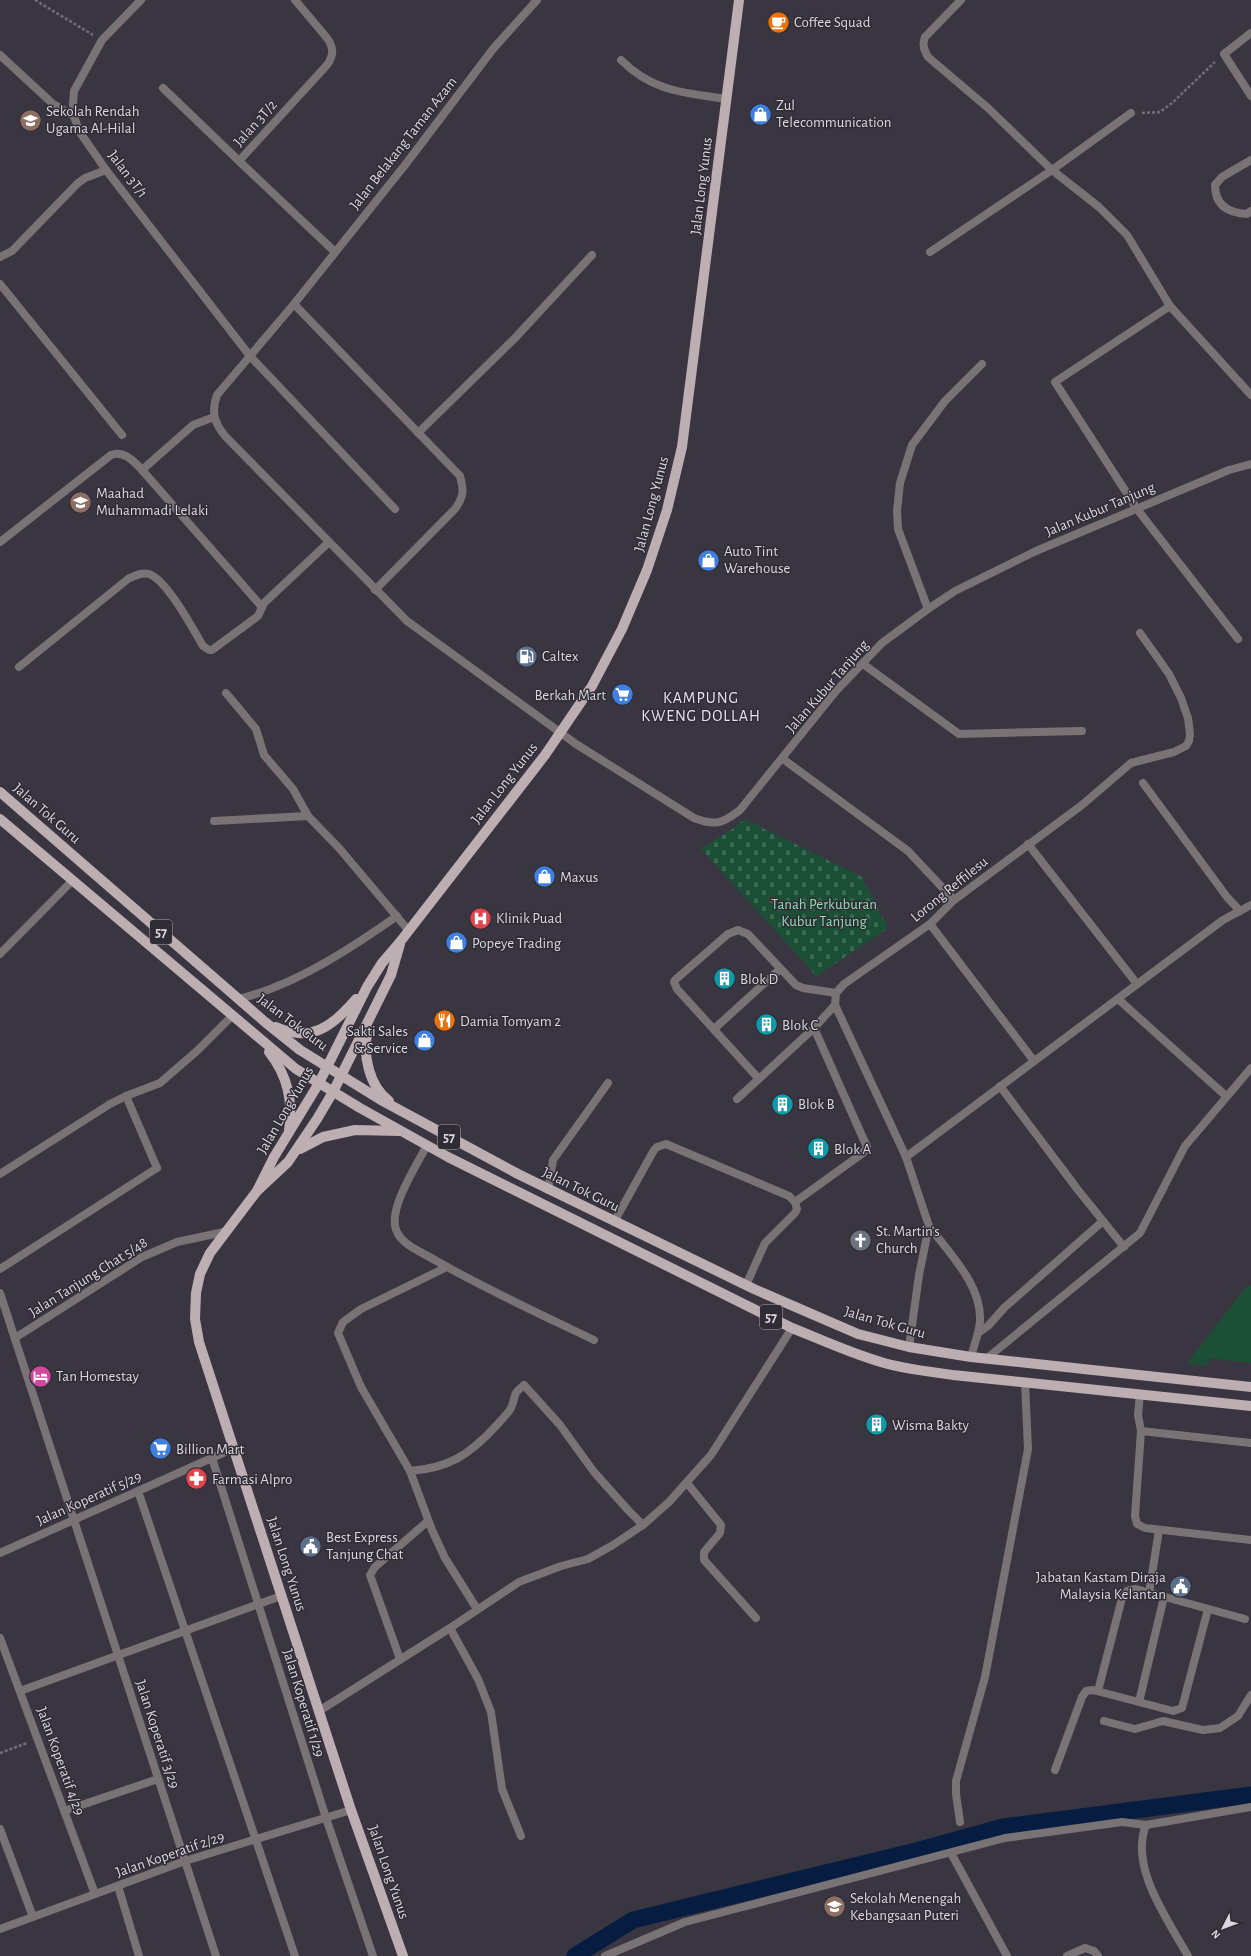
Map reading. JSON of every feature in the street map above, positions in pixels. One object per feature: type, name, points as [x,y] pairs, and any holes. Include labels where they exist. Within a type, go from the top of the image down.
[{"type":"main road","name":"Jalan Long Yunus","points":[[257,1191],[274,1157],[289,1135],[318,1083],[367,987],[382,964],[561,733],[592,686],[625,623],[647,570],[668,510],[682,447],[739,0]]},
{"type":"main road","name":"Jalan Tok Guru","points":[[0,792],[238,999],[300,1050],[408,1115],[548,1190],[746,1285],[858,1334],[909,1347],[970,1357],[1251,1387]]},
{"type":"main road","name":"Jalan Tok Guru","points":[[0,818],[256,1037],[296,1069],[427,1146],[503,1186],[792,1328],[846,1350],[884,1363],[953,1375],[1251,1406]]},
{"type":"main road","name":"Jalan Long Yunus","points":[[400,942],[392,975],[333,1092],[288,1162],[257,1191],[224,1232],[210,1253],[200,1274],[196,1293],[195,1319],[199,1342],[281,1596],[351,1810],[403,1956]]},
{"type":"main road","points":[[265,1022],[287,1032],[306,1034],[321,1030],[345,1013],[367,987]]},
{"type":"main road","points":[[376,1006],[367,1032],[365,1048],[368,1068],[376,1085],[386,1099],[408,1115]]},
{"type":"main road","points":[[256,1037],[274,1059],[284,1076],[290,1095],[292,1112],[289,1135]]},
{"type":"main road","points":[[294,1153],[315,1140],[339,1133],[355,1130],[401,1131]]},
{"type":"street","name":"Jalan 3T/1","points":[[141,0],[102,40],[74,92],[72,104],[79,131],[106,170],[250,356],[395,509]]},
{"type":"street","name":"Jalan 3T/2","points":[[295,0],[327,38],[331,44],[333,53],[326,65],[240,161],[335,252]]},
{"type":"street","name":"Jalan Belakang Taman Azam","points":[[214,417],[214,406],[218,395],[294,304],[405,166],[493,49],[537,0]]},
{"type":"street","points":[[961,0],[929,31],[923,43],[924,49],[933,62],[988,108],[1052,170],[1099,207],[1127,236],[1170,306],[1251,395]]},
{"type":"street","points":[[1251,33],[1224,54],[1251,96]]},
{"type":"street","points":[[0,55],[53,104],[74,116]]},
{"type":"street","points":[[621,60],[646,80],[670,90],[727,99]]},
{"type":"street","points":[[163,88],[240,161]]},
{"type":"street","points":[[930,252],[1052,170],[1131,113]]},
{"type":"street","points":[[1251,160],[1222,177],[1215,185],[1215,196],[1223,206],[1235,213],[1246,214],[1251,211]]},
{"type":"street","points":[[0,257],[12,251],[78,183],[85,178],[106,170]]},
{"type":"street","points":[[418,433],[515,338],[592,255]]},
{"type":"street","points":[[0,284],[122,435]]},
{"type":"street","points":[[294,304],[460,476],[464,488],[462,499],[455,509],[375,590]]},
{"type":"street","points":[[1170,306],[1055,382],[1137,508],[1238,639]]},
{"type":"street","points":[[928,609],[898,529],[897,512],[900,483],[912,445],[945,401],[982,364]]},
{"type":"street","points":[[142,470],[193,425],[214,417]]},
{"type":"street","name":"Jalan Kubur Tanjung","points":[[214,417],[218,428],[226,437],[407,621],[561,733],[694,818],[710,824],[726,821],[740,810],[783,759],[836,691],[882,643],[955,591],[1036,551],[1229,470],[1251,464]]},
{"type":"street","points":[[0,542],[111,455],[115,453],[125,455],[142,470],[262,607]]},
{"type":"street","points":[[19,667],[128,579],[138,574],[148,574],[157,578],[166,588],[204,646],[209,650],[215,649],[258,616],[264,603],[329,542]]},
{"type":"street","name":"Lorong Reffilesu","points":[[836,992],[844,984],[930,924],[954,900],[1082,805],[1131,763],[1180,750],[1189,741],[1188,718],[1181,698],[1169,674],[1140,633]]},
{"type":"street","points":[[862,664],[959,734],[1082,731]]},
{"type":"street","points":[[226,693],[256,729],[264,755],[293,789],[308,816],[340,848],[409,931]]},
{"type":"street","points":[[783,759],[908,851],[954,900]]},
{"type":"street","points":[[1143,783],[1227,897],[1240,911]]},
{"type":"street","points":[[214,821],[308,816]]},
{"type":"street","points":[[1028,844],[1137,984]]},
{"type":"street","points":[[0,954],[73,880]]},
{"type":"street","points":[[906,1157],[1223,920],[1251,905]]},
{"type":"street","points":[[238,999],[286,983],[358,943],[397,916]]},
{"type":"street","points":[[930,924],[1034,1061]]},
{"type":"street","points":[[759,1079],[677,988],[674,982],[728,934],[738,930],[748,934],[796,985],[803,988],[836,992],[835,1005],[906,1157],[929,1226],[969,1281],[977,1298],[980,1320],[978,1333],[970,1357]]},
{"type":"street","points":[[714,1029],[780,969]]},
{"type":"street","points":[[1118,999],[1226,1096]]},
{"type":"street","points":[[737,1099],[814,1028],[835,1005]]},
{"type":"street","points":[[0,1174],[110,1104],[160,1083],[198,1050],[232,1016]]},
{"type":"street","points":[[795,1202],[864,1153],[867,1148],[814,1028]]},
{"type":"street","points":[[986,1358],[1140,1233],[1145,1226],[1185,1146],[1251,1068]]},
{"type":"street","points":[[548,1190],[553,1160],[608,1083]]},
{"type":"street","points":[[1000,1086],[1103,1221],[1124,1246]]},
{"type":"street","points":[[0,1269],[157,1168],[126,1096]]},
{"type":"street","points":[[614,1222],[654,1150],[657,1147],[666,1144],[789,1196],[795,1202],[797,1209],[795,1213],[765,1243],[746,1285]]},
{"type":"street","points":[[427,1146],[394,1213],[396,1232],[406,1243],[447,1267],[505,1298],[594,1340]]},
{"type":"street","points":[[978,1333],[988,1326],[1004,1308],[1103,1221]]},
{"type":"street","points":[[909,1347],[919,1275],[929,1226]]},
{"type":"street","name":"Jalan Tanjung Chat 5/48","points":[[15,1338],[142,1258],[177,1242],[224,1232]]},
{"type":"street","points":[[447,1267],[361,1310],[343,1322],[338,1329],[339,1337],[361,1387],[410,1471],[428,1521],[445,1558],[477,1610]]},
{"type":"street","name":"Jalan Koperatif 3/29","points":[[0,1293],[216,1956]]},
{"type":"street","points":[[319,1711],[450,1628],[519,1582],[561,1566],[588,1559],[613,1545],[643,1525],[687,1483],[711,1455],[792,1328]]},
{"type":"street","points":[[960,1822],[956,1794],[956,1781],[985,1678],[1028,1449],[1025,1382]]},
{"type":"street","points":[[410,1471],[432,1469],[453,1462],[478,1446],[511,1408],[514,1394],[524,1385],[560,1425],[594,1472],[643,1525]]},
{"type":"street","points":[[1140,1394],[1138,1415],[1141,1431],[1136,1520],[1141,1527],[1251,1540]]},
{"type":"street","points":[[1141,1431],[1251,1444]]},
{"type":"street","name":"Jalan Koperatif 5/29","points":[[0,1553],[234,1448]]},
{"type":"street","name":"Jalan Koperatif 1/29","points":[[212,1458],[326,1818],[373,1956]]},
{"type":"street","points":[[687,1483],[721,1525],[720,1533],[704,1552],[704,1560],[756,1618]]},
{"type":"street","points":[[138,1491],[295,1956]]},
{"type":"street","points":[[400,1659],[370,1575],[374,1567],[428,1521]]},
{"type":"street","points":[[1149,1593],[1159,1530]]},
{"type":"street","points":[[1098,1691],[1124,1594],[1132,1589],[1245,1619]]},
{"type":"street","points":[[20,1691],[281,1596]]},
{"type":"street","points":[[1139,1702],[1164,1597]]},
{"type":"street","points":[[1055,1770],[1084,1694],[1089,1690],[1098,1691],[1173,1711],[1182,1708],[1208,1609]]},
{"type":"street","points":[[450,1628],[478,1679],[491,1712],[502,1788],[521,1836]]},
{"type":"street","name":"Jalan Koperatif 4/29","points":[[0,1638],[96,1894]]},
{"type":"street","points":[[1104,1721],[1134,1729],[1163,1721],[1203,1730],[1220,1728],[1238,1716],[1251,1695]]},
{"type":"street","points":[[64,1811],[158,1780]]},
{"type":"street","points":[[605,1956],[685,1922],[1016,1836],[1122,1822],[1146,1825],[1251,1807]]},
{"type":"street","name":"Jalan Koperatif 2/29","points":[[0,1929],[185,1862],[351,1810]]},
{"type":"street","points":[[1146,1825],[1142,1842],[1145,1872],[1150,1886],[1188,1956]]},
{"type":"street","points":[[0,1829],[33,1917]]},
{"type":"street","points":[[951,1853],[1007,1956]]},
{"type":"street","points":[[118,1886],[139,1956]]},
{"type":"street","points":[[1067,1956],[1085,1948],[1094,1951],[1098,1956]]},
{"type":"path","points":[[35,0],[102,40]]},
{"type":"path","points":[[1131,113],[1146,114],[1160,112],[1172,103],[1224,54]]},
{"type":"path","points":[[0,1754],[38,1738]]},
{"type":"green space","name":"Tanah Perkuburan Kubur Tanjung","points":[[744,819],[862,877],[888,928],[815,977],[813,972],[701,849],[734,828]]},
{"type":"green space","points":[[1251,1285],[1251,1363],[1211,1358],[1206,1366],[1187,1363],[1246,1287]]},
{"type":"waterway","points":[[575,1956],[633,1920],[916,1851],[1003,1827],[1251,1795]]},
{"type":"place","name":"Coffee Squad","points":[[779,22]]},
{"type":"place","name":"Zul Telecommunication","points":[[760,114]]},
{"type":"place","name":"Sekolah Rendah Ugama Al-Hilal","points":[[30,120]]},
{"type":"place","name":"Maahad Muhammadi Lelaki","points":[[81,502]]},
{"type":"place","name":"Auto Tint Warehouse","points":[[709,560]]},
{"type":"place","name":"Caltex","points":[[526,656]]},
{"type":"place","name":"Berkah Mart","points":[[622,695]]},
{"type":"place","name":"Maxus","points":[[544,877]]},
{"type":"place","name":"Klinik Puad","points":[[480,918]]},
{"type":"place","name":"Popeye Trading","points":[[457,943]]},
{"type":"place","name":"Blok D","points":[[725,979]]},
{"type":"place","name":"Damia Tomyam 2","points":[[444,1021]]},
{"type":"place","name":"Blok C","points":[[766,1025]]},
{"type":"place","name":"Sakti Sales & Service","points":[[424,1040]]},
{"type":"place","name":"Blok B","points":[[782,1104]]},
{"type":"place","name":"Blok A","points":[[819,1149]]},
{"type":"place","name":"St. Martin's Church","points":[[861,1240]]},
{"type":"place","name":"Tan Homestay","points":[[41,1376]]},
{"type":"place","name":"Wisma Bakty","points":[[876,1425]]},
{"type":"place","name":"Billion Mart","points":[[160,1449]]},
{"type":"place","name":"Farmasi Alpro","points":[[196,1479]]},
{"type":"place","name":"Best Express Tanjung Chat","points":[[310,1546]]},
{"type":"place","name":"Jabatan Kastam Diraja Malaysia Kelantan","points":[[1181,1586]]},
{"type":"place","name":"Sekolah Menengah Kebangsaan Puteri","points":[[835,1907]]},
{"type":"district","name":"KAMPUNG KWENG DOLLAH","points":[[701,706]]}]
